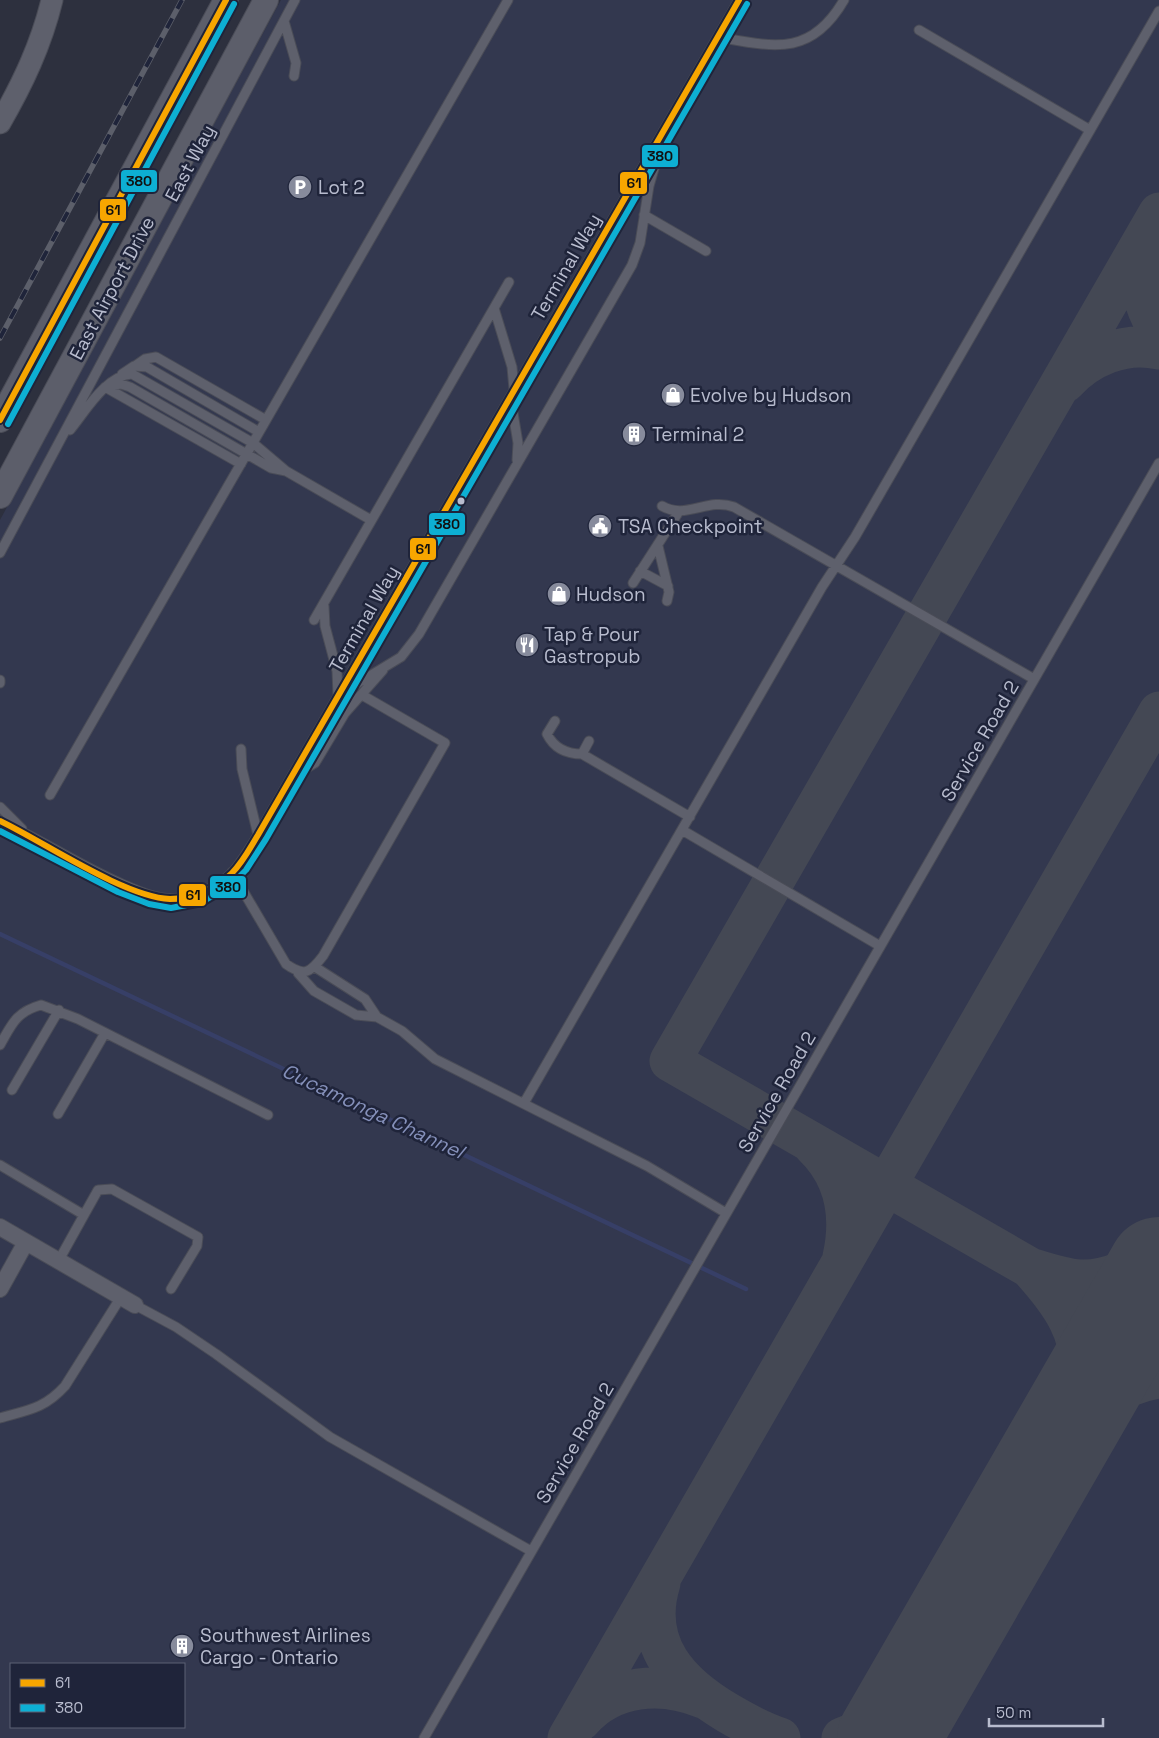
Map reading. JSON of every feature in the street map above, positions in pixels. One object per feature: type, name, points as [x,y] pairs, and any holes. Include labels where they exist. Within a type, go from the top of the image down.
[{"type":"main road","name":"East Airport Drive","points":[[0,420],[226,0]]},
{"type":"main road","name":"East Airport Drive","points":[[0,496],[266,0]]},
{"type":"street","points":[[2,116],[28,72],[44,32],[52,0]]},
{"type":"street","points":[[0,1227],[135,1305]]},
{"type":"street","points":[[0,1289],[26,1242]]},
{"type":"lane","name":"East Way","points":[[0,553],[295,0]]},
{"type":"lane","points":[[50,795],[508,0]]},
{"type":"lane","name":"Terminal Way","points":[[0,821],[25,832],[105,877],[146,895],[180,898],[196,895],[217,885],[232,872],[258,835],[292,777],[514,388],[739,0]]},
{"type":"lane","points":[[718,37],[763,45],[795,44],[819,32],[830,22],[844,0]]},
{"type":"lane","points":[[524,1103],[836,566],[855,537],[1159,11]]},
{"type":"lane","points":[[284,21],[296,63],[294,76]]},
{"type":"lane","points":[[919,30],[1090,130]]},
{"type":"lane","points":[[326,599],[323,615],[337,671],[338,696],[401,657],[419,634],[632,265],[640,242],[649,186],[666,126]]},
{"type":"lane","points":[[644,215],[706,251]]},
{"type":"lane","points":[[314,620],[509,282]]},
{"type":"lane","points":[[494,308],[512,367],[514,388],[512,407],[518,443],[516,465]]},
{"type":"lane","points":[[59,444],[105,387],[145,359],[156,357],[266,420]]},
{"type":"lane","points":[[134,366],[147,367],[259,432]]},
{"type":"lane","points":[[116,378],[125,374],[139,377],[253,443],[286,471],[371,520]]},
{"type":"lane","points":[[105,387],[121,384],[130,387],[271,468],[286,471]]},
{"type":"lane","points":[[105,387],[241,464]]},
{"type":"lane","name":"Service Road 2","points":[[424,1738],[1159,463]]},
{"type":"lane","points":[[662,506],[678,513],[717,503],[726,504],[1034,679]]},
{"type":"lane","points":[[633,583],[678,513]]},
{"type":"lane","points":[[658,546],[668,586],[667,602]]},
{"type":"lane","points":[[640,571],[668,586]]},
{"type":"lane","points":[[292,777],[316,763],[346,713],[386,666]]},
{"type":"lane","points":[[298,973],[306,972],[315,967],[323,956],[445,743],[362,695]]},
{"type":"lane","points":[[555,721],[547,734],[552,743],[570,754],[582,754],[690,817]]},
{"type":"lane","points":[[582,754],[589,741]]},
{"type":"lane","points":[[241,749],[242,770],[258,835]]},
{"type":"lane","points":[[0,807],[25,832]]},
{"type":"lane","points":[[682,830],[880,946]]},
{"type":"lane","points":[[232,872],[286,964],[298,973],[314,991],[356,1015],[377,1017],[402,1031],[435,1059],[648,1166],[726,1213]]},
{"type":"lane","points":[[315,967],[365,999],[377,1017]]},
{"type":"lane","points":[[0,1045],[4,1029],[23,1012],[41,1005],[59,1010],[105,1032],[268,1115]]},
{"type":"lane","points":[[12,1090],[59,1010]]},
{"type":"lane","points":[[58,1114],[105,1032]]},
{"type":"lane","points":[[0,1165],[84,1215]]},
{"type":"lane","points":[[58,1260],[98,1190],[112,1189],[198,1237],[197,1246],[172,1289]]},
{"type":"lane","points":[[0,1418],[46,1405],[54,1399],[65,1386],[120,1296]]},
{"type":"lane","points":[[135,1305],[176,1327],[216,1354],[330,1437],[531,1551]]},
{"type":"shaded area","points":[[281,0],[1159,0],[1159,1738],[0,1738],[0,520]]},
{"type":"waterway","name":"Cucamonga Channel","points":[[0,934],[746,1289]]},
{"type":"taxiway","points":[[1159,213],[670,1061],[1159,1342]]},
{"type":"taxiway","points":[[1146,241],[1142,264],[1142,287],[1148,309],[1159,330]]},
{"type":"taxiway","points":[[1065,382],[1084,365],[1108,353],[1133,347],[1159,349]]},
{"type":"taxiway","points":[[568,1738],[1159,712]]},
{"type":"taxiway","points":[[814,1146],[833,1170],[844,1197],[847,1227],[843,1257]]},
{"type":"taxiway","points":[[1060,1440],[1078,1385],[1079,1351],[1069,1321],[1061,1307],[1052,1293],[1030,1268],[1055,1276],[1090,1280],[1122,1272],[1133,1267],[1152,1255],[1159,1248]]},
{"type":"taxiway","points":[[1063,1437],[1083,1416],[1106,1399],[1131,1386],[1159,1378]]},
{"type":"taxiway","points":[[660,1583],[655,1605],[656,1625],[660,1644],[668,1660],[680,1675],[710,1702],[753,1727],[780,1738]]},
{"type":"taxiway","points":[[842,1738],[878,1721],[897,1705],[924,1675]]},
{"type":"taxiway","points":[[581,1720],[593,1708],[607,1699],[638,1689],[671,1689],[703,1698]]},
{"type":"runway","points":[[888,1738],[1159,1268]]},
{"type":"railway","points":[[0,338],[182,0]]},
{"type":"transit line","name":"61","points":[[0,420],[226,0]]},
{"type":"transit line","name":"61","points":[[0,821],[108,879],[151,896],[170,899],[195,895],[212,888],[236,869],[258,835],[739,0]]},
{"type":"transit line","name":"380","points":[[8,424],[234,4]]},
{"type":"transit line","name":"380","points":[[0,831],[118,892],[149,904],[171,908],[202,902],[230,886],[246,870],[266,839],[747,4]]},
{"type":"place","name":"Lot 2","points":[[300,187]]},
{"type":"place","name":"Evolve by Hudson","points":[[673,395]]},
{"type":"place","name":"Terminal 2","points":[[634,434]]},
{"type":"place","name":"TSA Checkpoint","points":[[600,526]]},
{"type":"place","name":"Hudson","points":[[559,594]]},
{"type":"place","name":"Tap & Pour Gastropub","points":[[527,645]]},
{"type":"place","name":"Southwest Airlines Cargo - Ontario","points":[[182,1646]]}]
